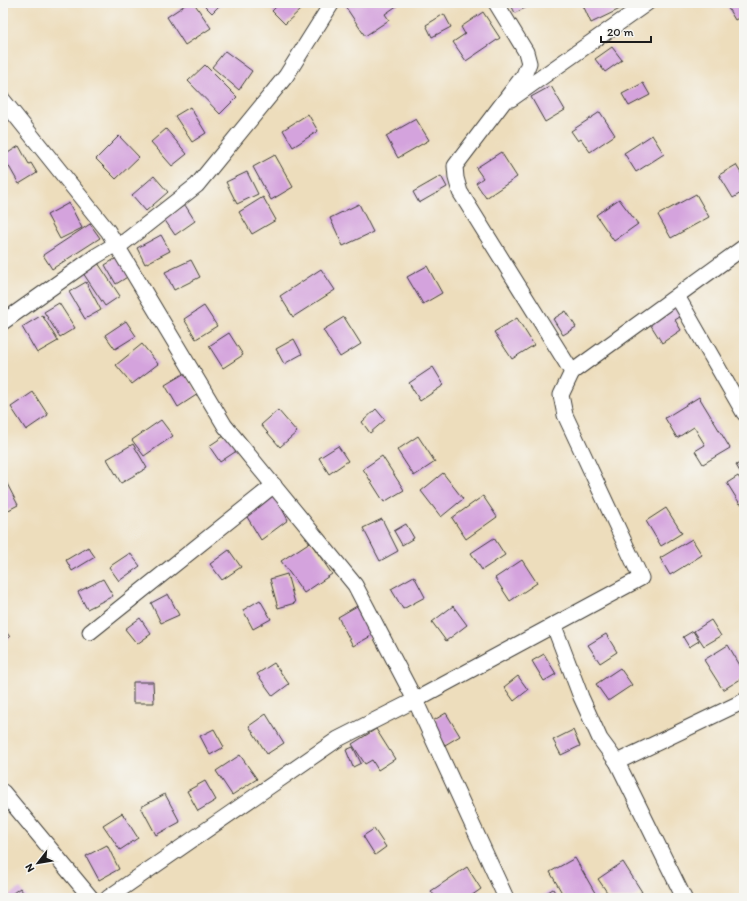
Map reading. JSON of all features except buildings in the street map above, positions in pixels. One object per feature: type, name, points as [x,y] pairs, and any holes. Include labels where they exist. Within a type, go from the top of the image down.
[{"type":"street","points":[[3,322],[96,256],[117,245],[197,185],[286,76],[332,3]]},
{"type":"street","points":[[496,3],[526,52],[529,63],[524,75],[455,166],[456,178],[460,192],[572,372]]},
{"type":"street","points":[[499,108],[647,3]]},
{"type":"street","points":[[3,100],[108,231],[225,426],[355,585],[414,700],[506,898]]},
{"type":"street","points":[[108,898],[338,739],[554,626],[641,578],[565,415],[561,395],[572,372],[744,247]]},
{"type":"street","points":[[677,296],[744,413]]},
{"type":"street","points":[[90,632],[274,485]]},
{"type":"street","points":[[554,626],[581,697],[600,739],[617,762],[684,898]]},
{"type":"street","points":[[617,762],[744,701]]},
{"type":"street","points":[[3,792],[91,898]]}]
